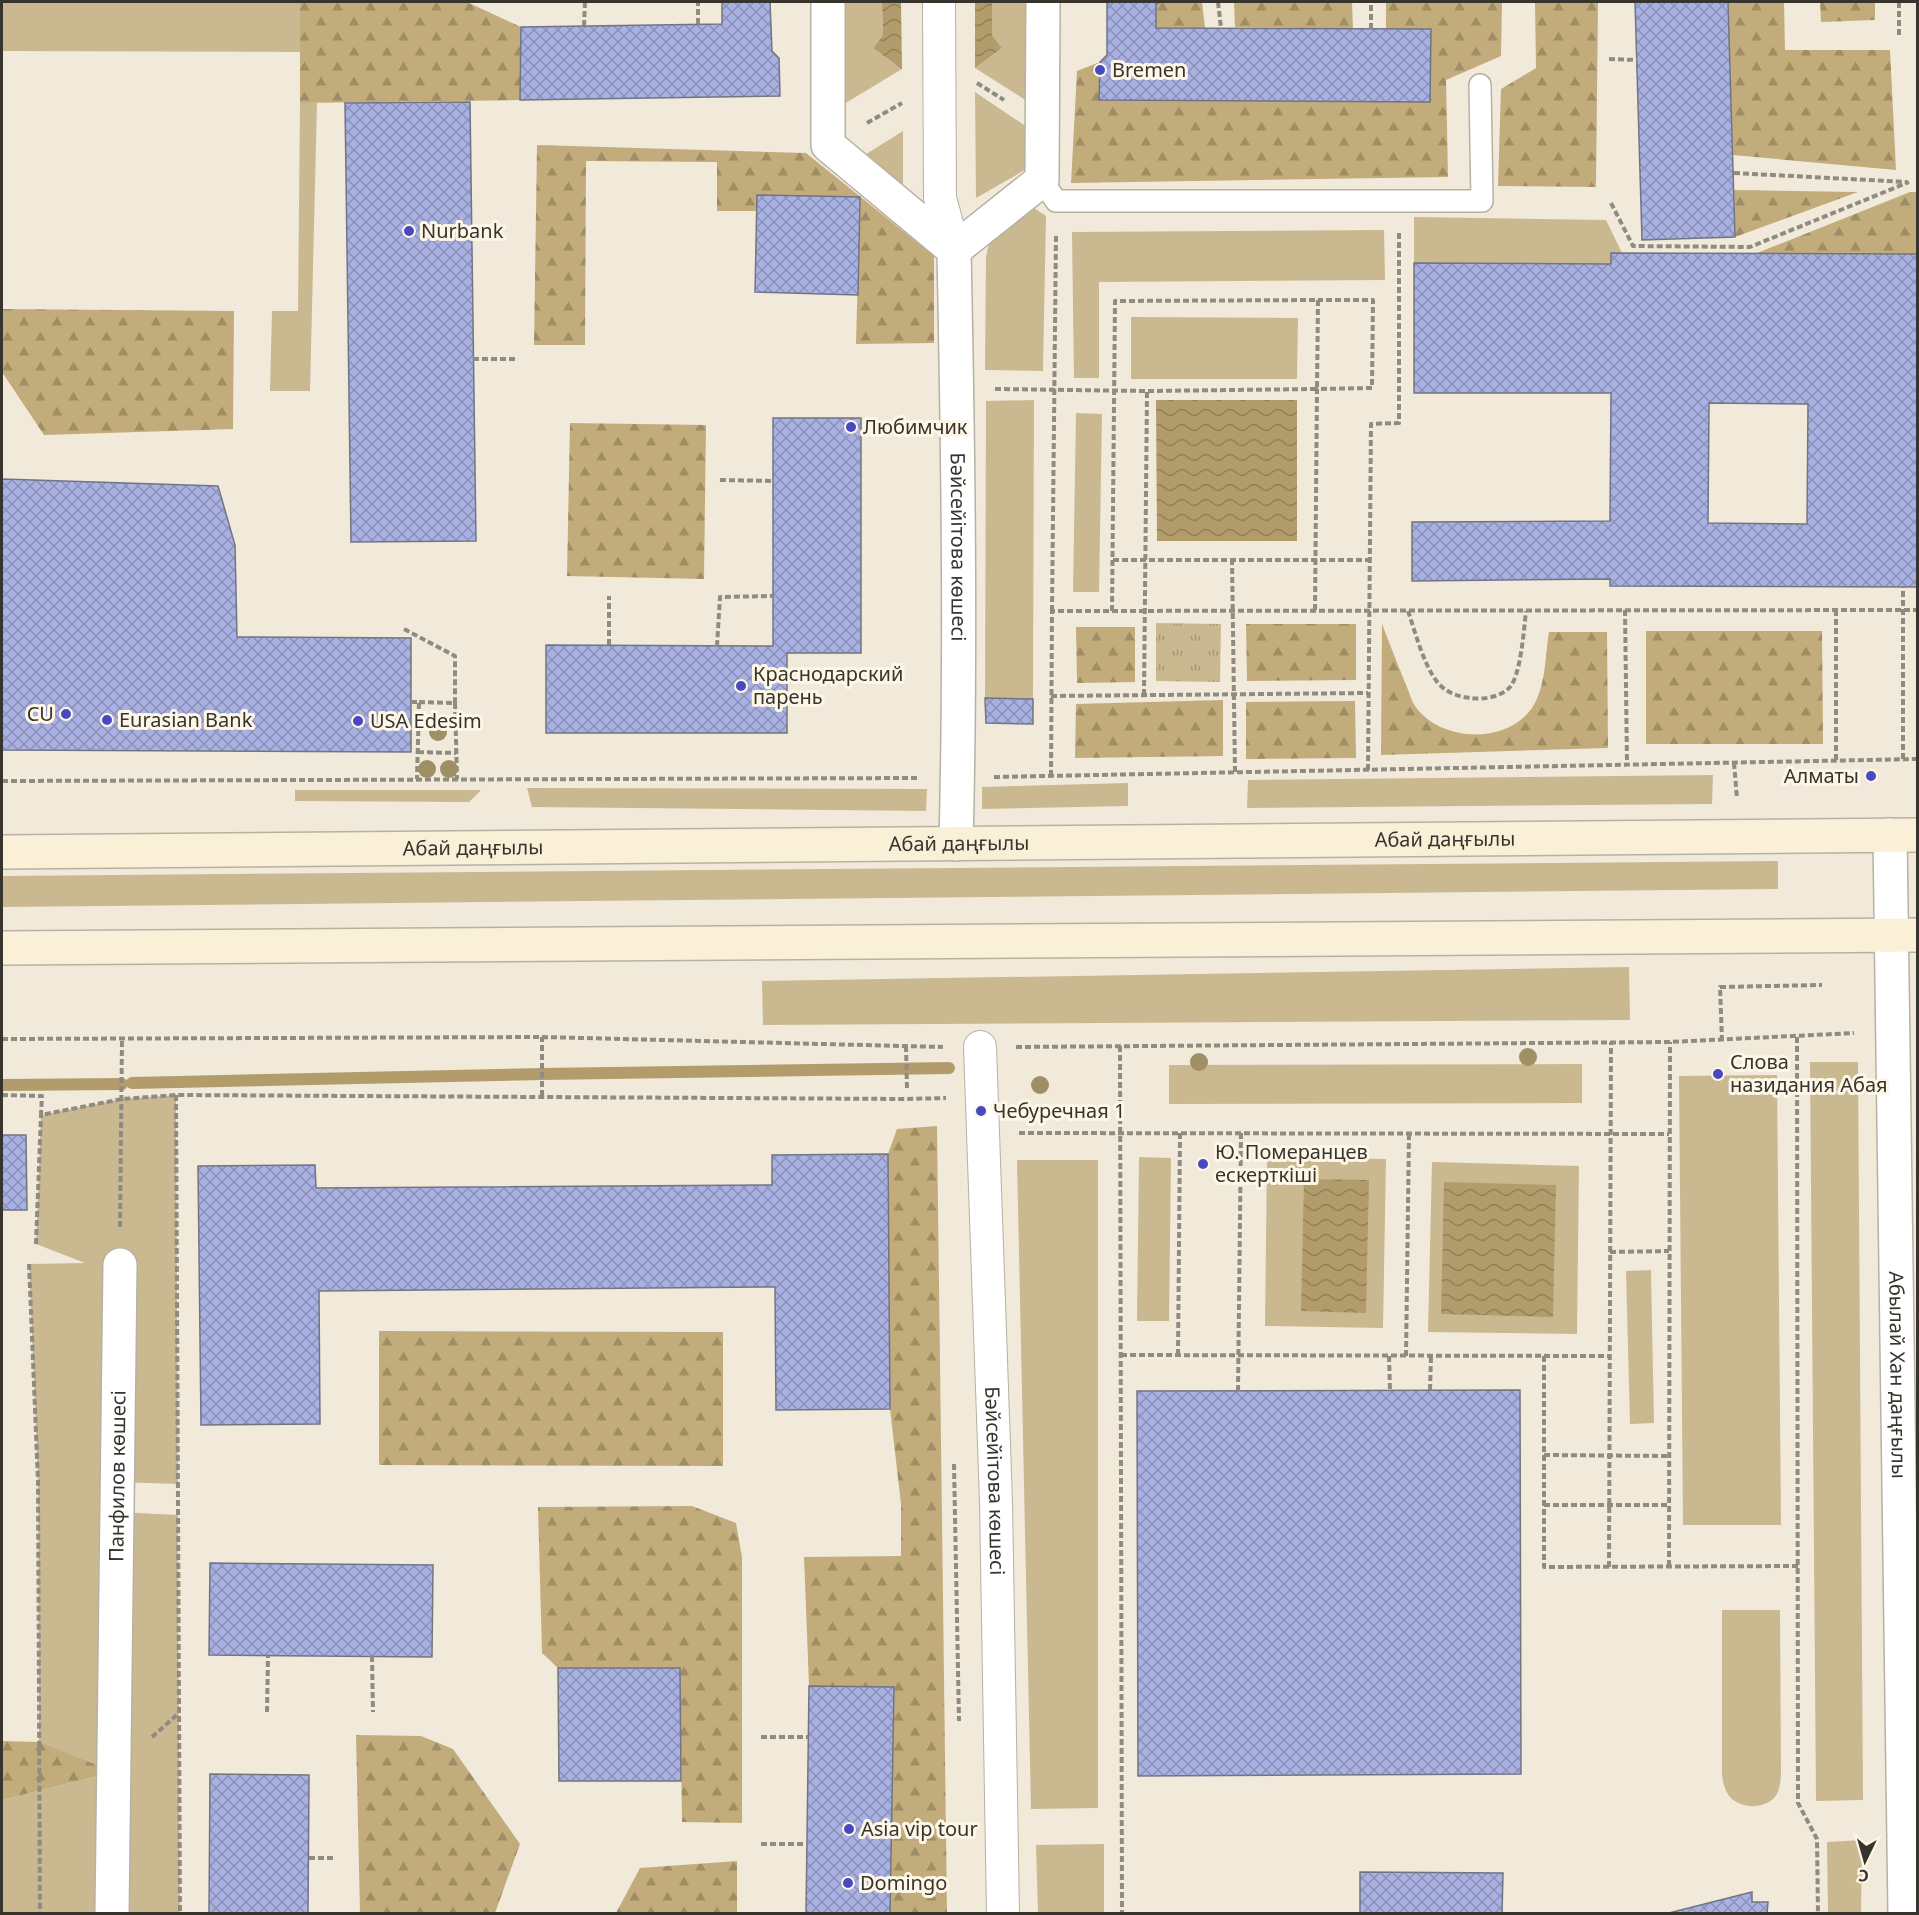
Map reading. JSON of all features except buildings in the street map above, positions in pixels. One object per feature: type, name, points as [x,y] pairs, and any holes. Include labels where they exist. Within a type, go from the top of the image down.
[{"type":"main road","name":"Абай даңғылы","points":[[2,852],[1904,835]]},
{"type":"main road","points":[[2,948],[1904,935]]},
{"type":"street","points":[[828,2],[828,145],[954,250],[1049,191],[1043,2]]},
{"type":"street","name":"Бәйсейітова көшесі","points":[[939,2],[940,198],[954,250],[957,389],[956,844]]},
{"type":"street","name":"Абылай Хан даңғылы","points":[[1904,835],[1904,935],[1892,1031],[1905,1914]]},
{"type":"street","name":"Бәйсейітова көшесі","points":[[980,1047],[996,1502],[1003,1914]]},
{"type":"street","name":"Панфилов көшесі","points":[[112,1914],[120,1264]]},
{"type":"lane","points":[[1049,191],[1399,202],[1482,201],[1480,85]]},
{"type":"path","points":[[584,26],[585,2]]},
{"type":"path","points":[[698,2],[698,24]]},
{"type":"path","points":[[1218,2],[1221,28]]},
{"type":"path","points":[[1371,2],[1371,29]]},
{"type":"path","points":[[1899,2],[1899,36]]},
{"type":"path","points":[[1609,59],[1637,60]]},
{"type":"path","points":[[863,125],[939,71],[1010,104]]},
{"type":"path","points":[[1611,203],[1633,246],[1750,247],[1909,183],[1734,173]]},
{"type":"path","points":[[1049,191],[1054,390],[1051,777]]},
{"type":"path","points":[[1368,770],[1371,424],[1399,423],[1399,202]]},
{"type":"path","points":[[1315,610],[1318,300]]},
{"type":"path","points":[[957,389],[1114,391],[1147,391],[1372,388],[1373,300],[1115,301],[1114,391],[1112,560],[1112,611]]},
{"type":"path","points":[[473,359],[515,359]]},
{"type":"path","points":[[1144,695],[1147,391]]},
{"type":"path","points":[[720,480],[773,482]]},
{"type":"path","points":[[1112,560],[1370,560]]},
{"type":"path","points":[[1232,560],[1235,772]]},
{"type":"path","points":[[1903,587],[1903,759]]},
{"type":"path","points":[[609,596],[609,645]]},
{"type":"path","points":[[717,646],[720,597],[773,597]]},
{"type":"path","points":[[1408,611],[1428,666],[1439,684],[1456,696],[1476,699],[1495,696],[1510,687],[1518,667],[1526,610]]},
{"type":"path","points":[[1625,610],[1627,764]]},
{"type":"path","points":[[1836,610],[1836,760]]},
{"type":"path","points":[[1052,611],[1917,610]]},
{"type":"path","points":[[404,629],[455,656],[457,779]]},
{"type":"path","points":[[1051,696],[1368,693]]},
{"type":"path","points":[[411,702],[455,703]]},
{"type":"path","points":[[417,779],[418,702]]},
{"type":"path","points":[[418,752],[456,753]]},
{"type":"path","points":[[2,781],[1051,777],[1917,759]]},
{"type":"path","points":[[1734,763],[1737,801]]},
{"type":"path","points":[[1722,1041],[1720,987],[1822,985]]},
{"type":"path","points":[[2,1039],[542,1037],[980,1047],[1670,1042],[1892,1031]]},
{"type":"path","points":[[542,1037],[542,1097]]},
{"type":"path","points":[[1797,1037],[1798,1803],[1817,1839],[1818,1914]]},
{"type":"path","points":[[120,1264],[122,1039]]},
{"type":"path","points":[[1609,1567],[1611,1042]]},
{"type":"path","points":[[1669,1566],[1670,1042]]},
{"type":"path","points":[[906,1046],[907,1089]]},
{"type":"path","points":[[1120,1046],[1122,1914]]},
{"type":"path","points":[[2,1095],[42,1096],[36,1244]]},
{"type":"path","points":[[176,1095],[180,1914]]},
{"type":"path","points":[[41,1115],[122,1099],[176,1095],[946,1098],[947,1110]]},
{"type":"path","points":[[1017,1133],[1669,1134]]},
{"type":"path","points":[[1178,1355],[1180,1133]]},
{"type":"path","points":[[1238,1391],[1241,1133]]},
{"type":"path","points":[[1406,1356],[1409,1133]]},
{"type":"path","points":[[1610,1252],[1669,1251]]},
{"type":"path","points":[[29,1264],[38,1481],[40,1914]]},
{"type":"path","points":[[1121,1355],[1610,1356]]},
{"type":"path","points":[[1389,1356],[1390,1390]]},
{"type":"path","points":[[1430,1390],[1431,1356]]},
{"type":"path","points":[[1544,1356],[1544,1567],[1798,1566]]},
{"type":"path","points":[[954,1455],[959,1726]]},
{"type":"path","points":[[1544,1455],[1668,1456]]},
{"type":"path","points":[[1544,1505],[1669,1504]]},
{"type":"path","points":[[267,1712],[268,1656]]},
{"type":"path","points":[[372,1656],[373,1712]]},
{"type":"path","points":[[761,1737],[808,1737]]},
{"type":"path","points":[[761,1844],[807,1844]]},
{"type":"path","points":[[309,1858],[334,1858]]},
{"type":"green space","points":[[2,2],[300,2],[301,52],[2,51]]},
{"type":"green space","points":[[300,2],[467,2],[521,27],[520,100],[300,103]]},
{"type":"green space","points":[[843,2],[882,2],[883,35],[873,48],[902,69],[844,104]]},
{"type":"green space","points":[[992,2],[1030,2],[1030,103],[975,68],[1002,48],[992,35]]},
{"type":"green space","points":[[1160,2],[1202,2],[1205,28],[1156,28],[1156,4]]},
{"type":"green space","points":[[1234,2],[1352,2],[1353,29],[1235,27]]},
{"type":"green space","points":[[1386,2],[1502,2],[1501,56],[1446,80],[1448,177],[1071,183],[1077,71],[1100,62],[1100,100],[1430,102],[1431,29],[1386,29]]},
{"type":"green space","points":[[1535,2],[1598,2],[1596,187],[1498,186],[1501,89],[1536,68]]},
{"type":"green space","points":[[1728,2],[1784,2],[1785,50],[1890,50],[1896,170],[1733,155]]},
{"type":"green space","points":[[1820,2],[1875,2],[1875,20],[1821,22]]},
{"type":"green space","points":[[975,92],[1030,129],[1030,167],[976,198]]},
{"type":"green space","points":[[300,103],[317,103],[310,391],[270,391],[272,311],[298,311]]},
{"type":"green space","points":[[903,131],[903,198],[863,156]]},
{"type":"green space","points":[[537,145],[806,153],[934,256],[934,343],[856,344],[860,197],[758,195],[757,211],[717,211],[717,162],[586,161],[585,345],[534,345]]},
{"type":"green space","points":[[1734,190],[1858,192],[1735,237]]},
{"type":"green space","points":[[1910,192],[1917,192],[1917,254],[1757,253]]},
{"type":"green space","points":[[1028,204],[1046,216],[1043,371],[985,370],[986,257],[989,242]]},
{"type":"green space","points":[[1414,217],[1606,220],[1622,253],[1611,253],[1611,264],[1414,263]]},
{"type":"green space","points":[[1384,230],[1385,280],[1099,282],[1099,378],[1074,378],[1072,232]]},
{"type":"green space","points":[[2,309],[234,311],[233,429],[44,435],[2,372]]},
{"type":"green space","points":[[1131,317],[1298,318],[1297,379],[1131,379]]},
{"type":"green space","points":[[1034,400],[1033,699],[985,698],[986,401]]},
{"type":"green space","points":[[1076,413],[1102,414],[1099,592],[1073,592]]},
{"type":"green space","points":[[570,423],[706,425],[704,579],[567,576]]},
{"type":"green space","points":[[1156,623],[1221,624],[1220,682],[1156,681]]},
{"type":"green space","points":[[1246,624],[1356,624],[1356,680],[1247,681]]},
{"type":"green space","points":[[1382,624],[1415,706],[1426,718],[1440,727],[1473,734],[1490,733],[1506,728],[1521,720],[1532,708],[1540,691],[1549,632],[1607,632],[1608,748],[1381,755]]},
{"type":"green space","points":[[1076,627],[1135,627],[1135,682],[1077,683]]},
{"type":"green space","points":[[1646,631],[1822,631],[1823,744],[1646,744]]},
{"type":"green space","points":[[1223,700],[1223,756],[1075,758],[1076,704]]},
{"type":"green space","points":[[1355,701],[1356,758],[1246,759],[1246,702]]},
{"type":"green space","points":[[1713,775],[1712,804],[1247,808],[1248,780]]},
{"type":"green space","points":[[1128,783],[1128,806],[982,809],[982,787]]},
{"type":"green space","points":[[527,788],[927,789],[926,811],[532,807]]},
{"type":"green space","points":[[295,790],[481,790],[469,802],[295,801]]},
{"type":"green space","points":[[1778,861],[1778,889],[2,907],[2,876]]},
{"type":"green space","points":[[1629,967],[1630,1020],[763,1025],[762,981]]},
{"type":"green space","points":[[1810,1062],[1858,1062],[1863,1800],[1816,1801]]},
{"type":"green space","points":[[1582,1064],[1582,1103],[1169,1104],[1169,1065]]},
{"type":"green space","points":[[1777,1075],[1781,1525],[1683,1525],[1679,1076]]},
{"type":"green space","points":[[176,1095],[178,1484],[117,1482],[117,1512],[178,1515],[180,1913],[2,1914],[2,1800],[110,1773],[39,1771],[38,1481],[29,1264],[85,1263],[36,1244],[41,1115],[122,1099]]},
{"type":"green space","points":[[937,1126],[947,1913],[890,1913],[894,1687],[809,1686],[804,1557],[901,1556],[901,1504],[890,1409],[888,1154],[897,1129]]},
{"type":"green space","points":[[1139,1157],[1171,1158],[1169,1321],[1137,1321]]},
{"type":"green space","points":[[1267,1157],[1386,1159],[1383,1328],[1265,1326]]},
{"type":"green space","points":[[1017,1160],[1098,1160],[1098,1808],[1031,1809]]},
{"type":"green space","points":[[1432,1162],[1579,1166],[1577,1334],[1428,1332]]},
{"type":"green space","points":[[1651,1270],[1654,1423],[1630,1424],[1626,1271]]},
{"type":"green space","points":[[379,1331],[723,1332],[723,1466],[379,1465]]},
{"type":"green space","points":[[692,1506],[736,1523],[742,1557],[742,1823],[682,1822],[680,1668],[558,1668],[542,1653],[538,1507]]},
{"type":"green space","points":[[1722,1610],[1780,1610],[1781,1775],[1779,1790],[1774,1798],[1758,1806],[1740,1804],[1735,1801],[1727,1792],[1723,1781]]},
{"type":"green space","points":[[356,1735],[421,1736],[453,1749],[520,1844],[495,1913],[360,1913]]},
{"type":"green space","points":[[2,1741],[39,1742],[114,1772],[2,1800]]},
{"type":"green space","points":[[1862,1840],[1861,1913],[1828,1913],[1827,1842]]},
{"type":"green space","points":[[1104,1844],[1104,1913],[1038,1913],[1036,1845]]},
{"type":"green space","points":[[737,1861],[737,1913],[616,1913],[640,1868]]},
{"type":"water","points":[[882,2],[901,2],[902,69],[873,48],[883,35]]},
{"type":"water","points":[[975,2],[992,2],[992,35],[1002,48],[975,68]]},
{"type":"water","points":[[1156,400],[1297,400],[1297,541],[1157,541]]},
{"type":"water","points":[[1304,1179],[1369,1180],[1366,1313],[1301,1311]]},
{"type":"water","points":[[1444,1182],[1556,1185],[1553,1317],[1441,1314]]},
{"type":"waterway","points":[[132,1083],[949,1068]]},
{"type":"waterway","points":[[2,1085],[122,1084]]},
{"type":"place","name":"Bremen","points":[[1100,70]]},
{"type":"place","name":"Nurbank","points":[[409,231]]},
{"type":"place","name":"Любимчик","points":[[851,427]]},
{"type":"place","name":"Краснодарский парень","points":[[741,686]]},
{"type":"place","name":"CU","points":[[66,714]]},
{"type":"place","name":"Eurasian Bank","points":[[107,720]]},
{"type":"place","name":"USA Edesim","points":[[358,721]]},
{"type":"place","name":"Алматы","points":[[1871,776]]},
{"type":"place","name":"Слова назидания Абая","points":[[1718,1074]]},
{"type":"place","name":"Чебуречная 1","points":[[981,1111]]},
{"type":"place","name":"Ю. Померанцев ескерткіші","points":[[1203,1164]]},
{"type":"place","name":"Asia vip tour","points":[[849,1829]]},
{"type":"place","name":"Domingo","points":[[848,1883]]}]
